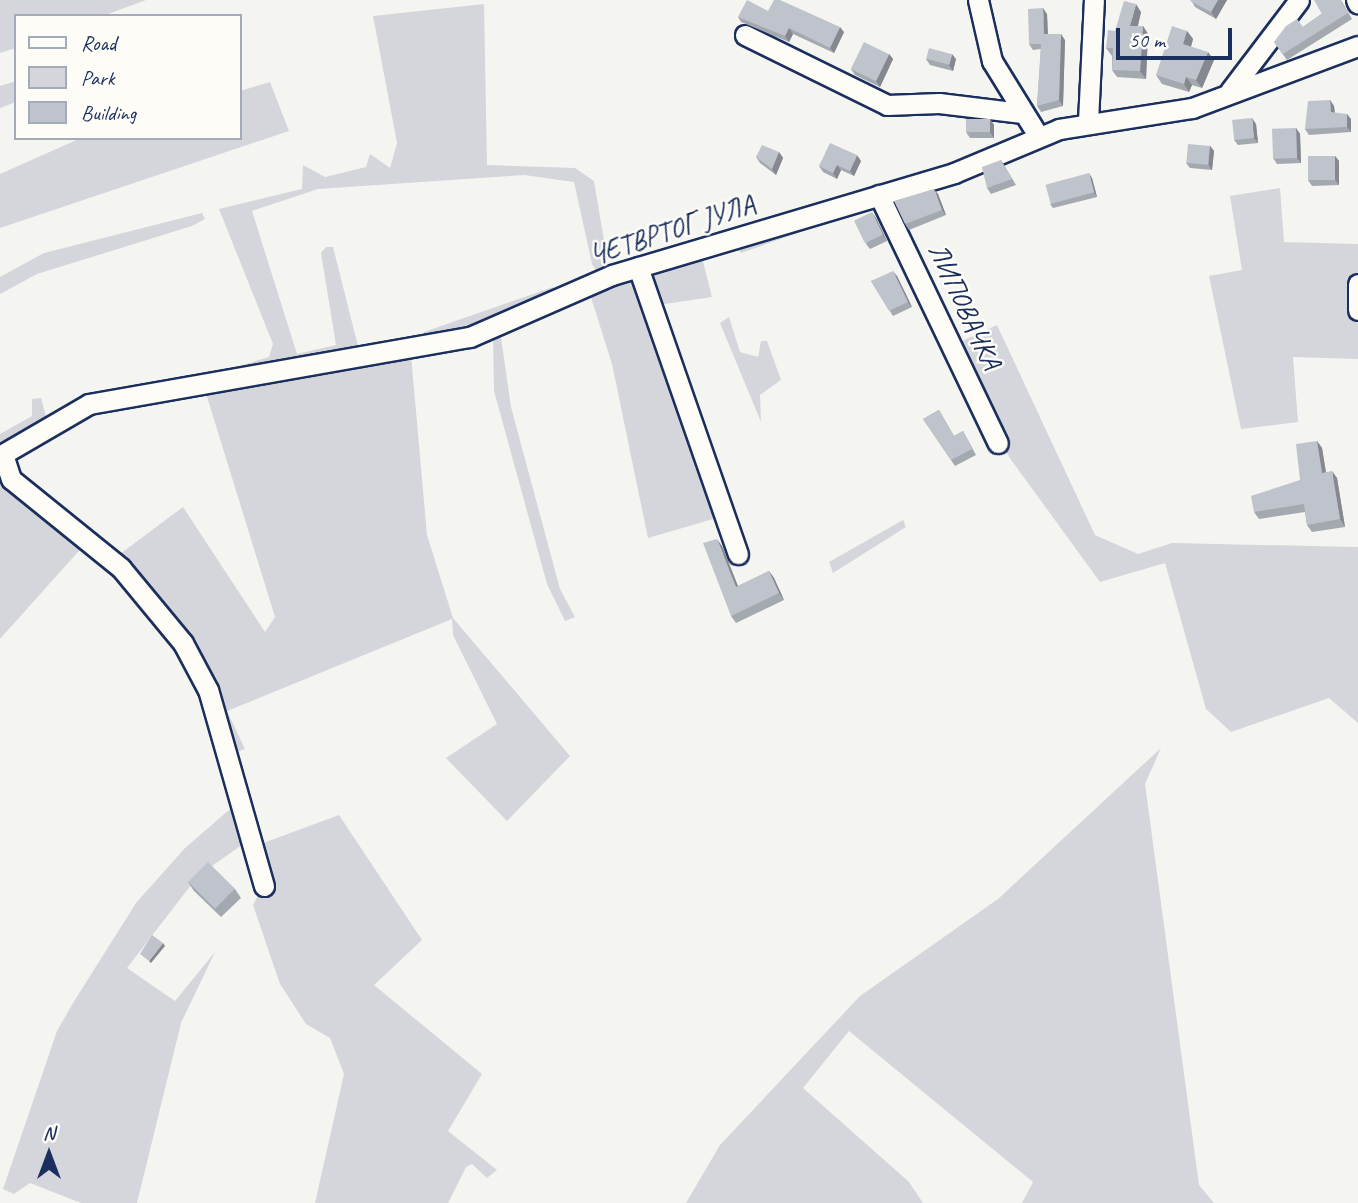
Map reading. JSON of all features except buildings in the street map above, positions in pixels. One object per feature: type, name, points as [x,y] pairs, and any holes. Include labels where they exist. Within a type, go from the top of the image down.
[{"type":"street","points":[[978,0],[983,38],[1022,113],[1039,137]]},
{"type":"street","points":[[1088,121],[1094,0]]},
{"type":"street","points":[[1230,91],[1299,0]]},
{"type":"street","points":[[745,35],[887,105],[939,103],[1022,113]]},
{"type":"street","name":"ЧЕТВРТОГ ЈУЛА","points":[[264,886],[208,690],[183,643],[121,568],[11,479],[3,454],[89,404],[435,347],[519,319],[638,267],[879,195],[1088,121],[1192,108],[1230,91],[1358,46]]},
{"type":"street","name":"ЛИПОВАЧКА","points":[[879,195],[998,443]]},
{"type":"street","points":[[638,267],[738,554]]},
{"type":"street","points":[[1358,284],[1358,310]]},
{"type":"green space","points":[[0,0],[146,0],[108,14],[14,14],[14,49],[0,53]]},
{"type":"green space","points":[[484,4],[487,165],[575,168],[594,181],[609,270],[599,275],[592,264],[574,182],[524,175],[318,189],[252,211],[297,354],[336,345],[321,253],[326,247],[333,247],[360,354],[209,375],[269,357],[273,344],[219,209],[302,189],[303,165],[325,177],[366,167],[370,154],[390,168],[397,143],[373,16]]},
{"type":"green space","points":[[14,82],[14,103],[0,108],[0,86]]},
{"type":"green space","points":[[270,82],[289,131],[0,228],[0,174],[76,140],[242,140],[242,90]]},
{"type":"green space","points":[[1280,188],[1284,242],[1358,244],[1358,359],[1293,357],[1298,422],[1241,429],[1209,276],[1242,270],[1230,196]]},
{"type":"green space","points":[[202,213],[205,219],[192,226],[37,274],[0,294],[0,277],[44,253]]},
{"type":"green space","points":[[825,214],[829,222],[741,253],[734,244]]},
{"type":"green space","points":[[701,253],[712,297],[658,305],[644,269]]},
{"type":"green space","points":[[633,272],[720,517],[648,538],[612,364],[589,291]]},
{"type":"green space","points":[[553,287],[556,296],[523,313],[419,344],[424,332]]},
{"type":"green space","points":[[729,317],[740,352],[758,357],[761,341],[767,341],[781,380],[760,395],[761,422],[720,323]]},
{"type":"green space","points":[[997,325],[1095,535],[1138,554],[1172,543],[1358,547],[1358,723],[1329,698],[1231,732],[1206,709],[1165,563],[1100,582],[1009,457],[958,343]]},
{"type":"green space","points":[[500,331],[511,407],[560,589],[575,617],[565,621],[547,584],[494,391],[493,334]]},
{"type":"green space","points":[[411,355],[427,535],[453,618],[570,756],[507,821],[446,758],[497,724],[453,635],[452,619],[227,711],[245,749],[231,754],[212,690],[116,557],[183,507],[265,632],[275,617],[204,387]]},
{"type":"green space","points":[[41,398],[47,420],[0,449],[0,434],[32,416],[32,399]]},
{"type":"green space","points":[[0,475],[85,544],[0,639]]},
{"type":"green space","points":[[903,520],[906,527],[833,573],[829,562]]},
{"type":"green space","points":[[1161,748],[1145,784],[1199,1185],[1214,1203],[1022,1203],[1033,1182],[849,1031],[803,1088],[909,1182],[923,1203],[686,1203],[720,1145],[860,996],[998,899]]},
{"type":"green space","points":[[236,804],[246,842],[198,876],[127,968],[175,1001],[215,952],[181,1023],[137,1203],[81,1203],[30,1183],[14,1194],[3,1189],[57,1031],[73,1003],[136,903],[185,848]]},
{"type":"green space","points":[[339,815],[422,940],[374,985],[482,1074],[448,1131],[497,1170],[487,1178],[472,1164],[466,1167],[448,1203],[315,1203],[344,1074],[330,1038],[306,1024],[280,984],[253,905],[260,891],[258,845]]}]
